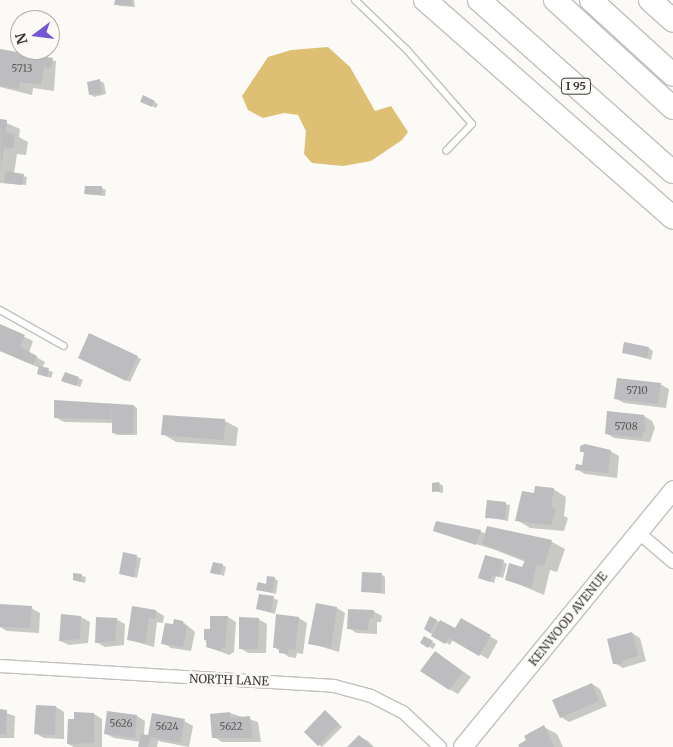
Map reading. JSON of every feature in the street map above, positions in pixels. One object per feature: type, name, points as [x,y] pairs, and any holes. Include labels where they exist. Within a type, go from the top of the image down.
[{"type":"highway","points":[[425,0],[673,218]]},
{"type":"highway","name":"I 95","points":[[479,0],[673,172]]},
{"type":"highway","points":[[555,0],[673,108]]},
{"type":"highway","points":[[591,0],[673,75]]},
{"type":"highway","points":[[650,0],[673,21]]},
{"type":"main road","name":"KENWOOD AVENUE","points":[[462,747],[673,490]]},
{"type":"street","points":[[639,533],[673,562]]},
{"type":"street","name":"NORTH LANE","points":[[0,666],[334,686],[371,696],[403,712],[440,747]]},
{"type":"lane","points":[[355,0],[407,50],[472,124],[446,151]]},
{"type":"lane","points":[[0,310],[64,346]]},
{"type":"shaded area","points":[[328,47],[350,67],[375,111],[391,106],[408,132],[402,140],[371,161],[343,166],[312,163],[304,154],[306,131],[298,115],[284,113],[263,118],[248,110],[242,96],[268,57],[291,50]]},
{"type":"building","points":[[115,0],[132,0],[132,5],[114,5]]},
{"type":"building","points":[[0,49],[10,51],[10,60],[53,60],[51,68],[44,67],[41,85],[20,82],[19,89],[0,86]]},
{"type":"building","points":[[100,79],[102,93],[89,95],[87,82]]},
{"type":"building","points":[[143,95],[155,101],[152,107],[140,102]]},
{"type":"building","points":[[0,119],[7,120],[6,133],[15,134],[13,149],[4,147],[1,170]]},
{"type":"building","points":[[5,171],[24,174],[22,185],[4,183]]},
{"type":"building","points":[[85,186],[102,186],[102,195],[84,194]]},
{"type":"building","points":[[0,324],[25,335],[20,347],[37,356],[33,365],[0,351]]},
{"type":"building","points":[[89,333],[138,356],[126,381],[78,358]]},
{"type":"building","points":[[624,342],[649,347],[647,358],[622,353]]},
{"type":"building","points":[[39,366],[49,368],[47,377],[37,374]]},
{"type":"building","points":[[65,372],[79,377],[76,386],[61,381]]},
{"type":"building","points":[[617,378],[661,383],[658,404],[614,399]]},
{"type":"building","points":[[54,400],[134,405],[133,434],[112,433],[112,408],[111,419],[54,418]]},
{"type":"building","points":[[607,411],[644,415],[646,432],[643,432],[642,438],[605,434]]},
{"type":"building","points":[[163,415],[225,419],[224,440],[161,435]]},
{"type":"building","points":[[585,444],[611,450],[608,473],[575,470],[576,464],[582,465],[584,452],[580,452],[580,446]]},
{"type":"building","points":[[439,482],[440,491],[432,492],[432,483]]},
{"type":"building","points":[[535,486],[554,488],[551,506],[556,510],[551,525],[515,521],[522,491],[534,493]]},
{"type":"building","points":[[487,500],[506,502],[505,519],[485,518]]},
{"type":"building","points":[[436,521],[481,530],[476,545],[433,531]]},
{"type":"building","points":[[487,526],[552,540],[544,566],[537,564],[531,588],[505,580],[509,563],[522,567],[525,560],[482,544]]},
{"type":"building","points":[[123,552],[137,555],[134,577],[119,574]]},
{"type":"building","points":[[485,555],[504,560],[499,577],[492,575],[490,582],[478,578]]},
{"type":"building","points":[[213,562],[223,564],[220,575],[210,573]]},
{"type":"building","points":[[362,572],[382,573],[381,593],[361,592]]},
{"type":"building","points":[[73,573],[82,574],[81,582],[73,580]]},
{"type":"building","points":[[267,576],[275,577],[272,593],[256,590],[258,582],[266,584]]},
{"type":"building","points":[[259,594],[274,596],[271,612],[256,609]]},
{"type":"building","points":[[316,603],[337,607],[331,648],[308,644]]},
{"type":"building","points":[[0,604],[32,606],[30,628],[0,627]]},
{"type":"building","points":[[132,606],[156,610],[155,619],[149,618],[145,643],[127,640]]},
{"type":"building","points":[[348,609],[374,610],[373,618],[369,618],[368,630],[347,629]]},
{"type":"building","points":[[61,614],[81,616],[80,639],[59,641]]},
{"type":"building","points":[[276,614],[299,617],[295,650],[288,649],[288,654],[279,653],[279,648],[273,648]]},
{"type":"building","points":[[210,616],[228,616],[225,648],[221,648],[220,651],[206,647],[207,640],[204,640],[204,629],[210,629]]},
{"type":"building","points":[[430,616],[437,620],[430,633],[424,629]]},
{"type":"building","points":[[96,617],[117,618],[115,641],[95,643]]},
{"type":"building","points":[[239,617],[259,618],[258,649],[239,649]]},
{"type":"building","points":[[461,618],[491,635],[479,656],[448,638],[445,644],[431,636],[440,620],[455,628]]},
{"type":"building","points":[[174,619],[183,621],[183,625],[187,626],[183,647],[161,644],[165,623],[173,624]]},
{"type":"building","points":[[632,632],[638,656],[622,661],[622,664],[613,664],[607,639]]},
{"type":"building","points":[[424,636],[433,641],[428,648],[420,643]]},
{"type":"building","points":[[435,651],[463,672],[449,690],[420,671]]},
{"type":"building","points":[[592,683],[599,701],[560,718],[552,700]]},
{"type":"building","points":[[36,705],[56,706],[55,735],[34,734]]},
{"type":"building","points":[[0,709],[7,710],[6,734],[0,734]]},
{"type":"building","points":[[325,710],[339,724],[318,746],[304,732]]},
{"type":"building","points":[[107,711],[137,715],[135,738],[104,734]]},
{"type":"building","points":[[74,712],[94,713],[94,743],[67,744],[68,719],[74,719]]},
{"type":"building","points":[[230,712],[231,718],[250,716],[253,738],[212,738],[210,714]]},
{"type":"building","points":[[152,713],[185,719],[180,743],[150,737],[148,747],[138,747],[141,734],[148,735]]},
{"type":"building","points":[[544,725],[554,747],[519,747],[518,745],[526,740],[524,736]]},
{"type":"building","points":[[359,735],[372,747],[347,747]]}]
